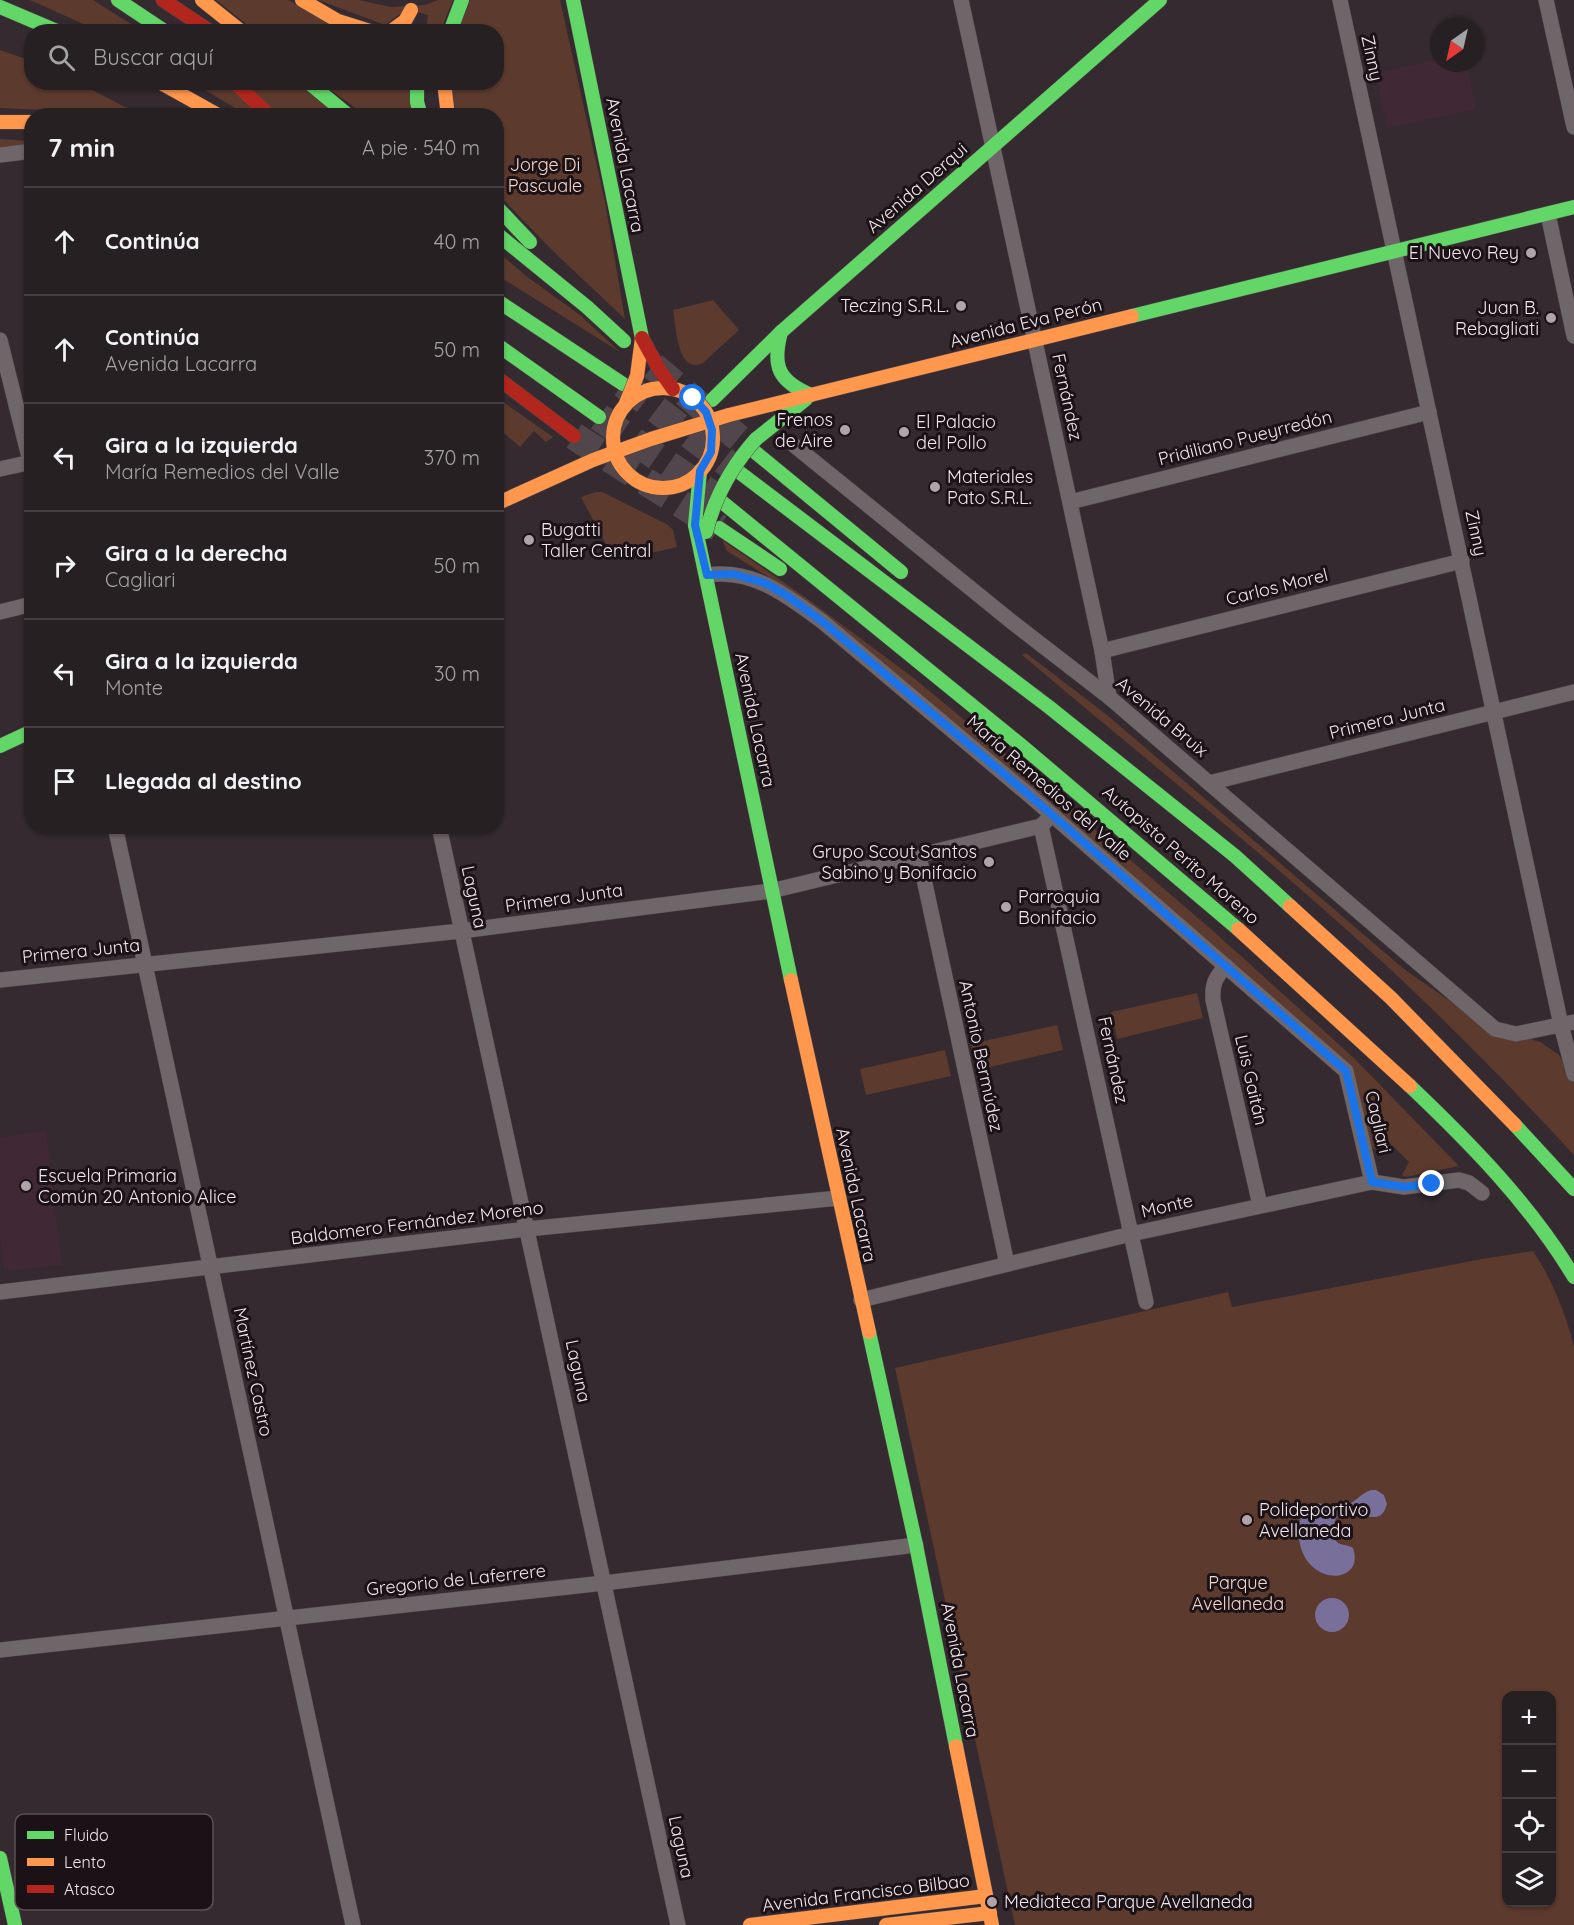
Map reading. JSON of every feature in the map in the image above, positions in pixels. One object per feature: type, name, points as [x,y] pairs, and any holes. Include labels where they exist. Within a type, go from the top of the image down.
[{"type":"main road","points":[[118,0],[154,24]]},
{"type":"main road","points":[[163,0],[200,24]]},
{"type":"main road","points":[[202,0],[232,24]]},
{"type":"main road","points":[[302,0],[348,24]]},
{"type":"main road","points":[[453,24],[462,0]]},
{"type":"main road","name":"Avenida Lacarra","points":[[573,0],[642,338],[659,369],[673,388]]},
{"type":"main road","name":"Avenida Derqui","points":[[708,410],[781,332],[1160,0]]},
{"type":"main road","points":[[0,7],[39,24]]},
{"type":"main road","points":[[401,24],[417,18]]},
{"type":"main road","points":[[174,90],[208,108]]},
{"type":"main road","points":[[242,90],[262,108]]},
{"type":"main road","points":[[318,90],[340,108]]},
{"type":"main road","points":[[417,90],[419,108]]},
{"type":"main road","points":[[445,90],[447,108]]},
{"type":"main road","points":[[0,122],[24,122]]},
{"type":"main road","name":"Avenida Eva Perón","points":[[504,500],[708,410],[729,415],[1574,207]]},
{"type":"main road","points":[[504,215],[587,307]]},
{"type":"main road","points":[[504,240],[587,307],[624,341]]},
{"type":"main road","points":[[504,305],[623,384]]},
{"type":"main road","points":[[707,528],[712,508],[724,479],[736,461],[756,446],[811,394],[791,386],[779,374],[776,353],[781,332]]},
{"type":"main road","name":"Avenida Lacarra","points":[[615,452],[613,428],[638,376],[642,338]]},
{"type":"main road","points":[[504,350],[598,417]]},
{"type":"main road","points":[[504,383],[574,436]]},
{"type":"main road","points":[[615,452],[628,474],[649,486],[674,487],[692,479],[700,471],[706,464],[712,447],[712,430],[708,410],[687,394],[673,388],[648,390],[639,393],[626,403]]},
{"type":"main road","points":[[756,446],[912,582]]},
{"type":"main road","points":[[700,471],[707,528]]},
{"type":"main road","name":"Autopista Perito Moreno","points":[[739,472],[1049,706],[1234,856],[1391,998],[1514,1123],[1574,1189]]},
{"type":"main road","name":"Autopista Perito Moreno","points":[[722,502],[830,587],[1099,807],[1236,925],[1354,1032],[1500,1176],[1542,1226],[1574,1277]]},
{"type":"main road","points":[[707,528],[905,650]]},
{"type":"main road","name":"Avenida Lacarra","points":[[707,528],[703,555],[771,891],[916,1545],[991,1919]]},
{"type":"main road","points":[[938,606],[1049,706]]},
{"type":"main road","points":[[0,746],[24,735]]},
{"type":"main road","points":[[0,1858],[15,1925]]},
{"type":"main road","name":"Avenida Francisco Bilbao","points":[[750,1925],[986,1896]]},
{"type":"main road","name":"Avenida Francisco Bilbao","points":[[886,1925],[991,1919]]},
{"type":"street","name":"Fernández","points":[[961,0],[1102,651],[1109,697]]},
{"type":"street","name":"Zinny","points":[[1340,0],[1494,713],[1568,1023],[1574,1074]]},
{"type":"street","points":[[1546,0],[1574,127]]},
{"type":"street","points":[[0,155],[24,152]]},
{"type":"street","points":[[1548,214],[1574,336]]},
{"type":"street","points":[[0,340],[24,437]]},
{"type":"street","name":"Pridiliano Pueyrredón","points":[[1070,502],[1429,412]]},
{"type":"street","name":"Avenida Bruix","points":[[795,446],[1012,622],[1109,697],[1495,1029],[1516,1034],[1568,1023]]},
{"type":"street","points":[[0,469],[24,466]]},
{"type":"street","name":"Carlos Morel","points":[[1102,651],[1462,561]]},
{"type":"street","name":"María Remedios del Valle","points":[[707,575],[733,574],[765,583],[786,595],[840,636],[1035,800],[1046,821],[1226,966],[1346,1071]]},
{"type":"street","points":[[0,612],[24,606]]},
{"type":"street","name":"Primera Junta","points":[[1209,783],[1574,692]]},
{"type":"street","name":"Fernández","points":[[1046,821],[1146,1302]]},
{"type":"street","name":"Primera Junta","points":[[0,980],[461,931],[771,891],[919,856],[1046,821]]},
{"type":"street","name":"Martínez Castro","points":[[117,834],[353,1925]]},
{"type":"street","name":"Laguna","points":[[441,834],[678,1925]]},
{"type":"street","name":"Antonio Bermúdez","points":[[919,856],[1007,1264]]},
{"type":"street","name":"Luis Gaitán","points":[[1226,966],[1215,977],[1212,988],[1260,1205]]},
{"type":"street","name":"Cagliari","points":[[1346,1071],[1372,1182]]},
{"type":"street","name":"Monte","points":[[861,1300],[1131,1234],[1372,1182],[1404,1187],[1459,1180],[1469,1183],[1482,1193]]},
{"type":"street","name":"Baldomero Fernández Moreno","points":[[0,1292],[527,1229],[839,1198]]},
{"type":"street","name":"Gregorio de Laferrere","points":[[0,1650],[604,1583],[916,1545]]},
{"type":"shaded area","points":[[1430,61],[1430,72],[1468,72],[1476,109],[1387,128],[1376,73]]},
{"type":"shaded area","name":"Escuela Primaria Común 20 Antonio Alice","points":[[46,1131],[62,1265],[4,1271],[0,1236],[0,1137]]},
{"type":"shaded area","points":[[1371,1490],[1384,1495],[1387,1504],[1381,1515],[1371,1517],[1352,1509],[1342,1512],[1335,1520],[1333,1531],[1336,1541],[1353,1548],[1355,1560],[1351,1569],[1333,1576],[1322,1573],[1311,1566],[1303,1554],[1299,1538],[1300,1520],[1303,1514],[1315,1504],[1348,1505]]},
{"type":"shaded area","points":[[1332,1598],[1344,1603],[1349,1615],[1344,1627],[1332,1632],[1320,1627],[1315,1615],[1320,1603]]},
{"type":"green space","points":[[30,0],[93,0],[131,24],[83,24]]},
{"type":"green space","points":[[216,0],[288,0],[332,24],[246,24]]},
{"type":"green space","points":[[318,0],[359,0],[391,7],[425,5],[438,0],[453,0],[443,24],[427,24],[428,15],[407,9],[386,24]]},
{"type":"green space","name":"Jorge Di Pascuale","points":[[470,0],[560,0],[605,202],[625,319],[555,253],[504,200],[504,108],[455,108],[452,90],[504,90],[504,24],[461,24]]},
{"type":"green space","points":[[0,50],[24,59],[24,90],[92,90],[127,108],[24,109],[0,108]]},
{"type":"green space","points":[[205,90],[308,90],[333,108],[235,108]]},
{"type":"green space","points":[[331,90],[411,90],[413,108],[355,108]]},
{"type":"green space","points":[[0,139],[24,141],[24,148],[0,151]]},
{"type":"green space","points":[[504,257],[580,315],[620,352],[504,279]]},
{"type":"green space","points":[[713,300],[739,330],[703,363],[694,365],[683,356],[679,347],[673,310]]},
{"type":"green space","points":[[504,403],[553,437],[546,442],[534,431],[520,447],[504,433]]},
{"type":"green space","points":[[602,492],[668,525],[673,530],[677,547],[625,559],[609,550],[581,497]]},
{"type":"green space","points":[[722,540],[805,597],[915,679],[1050,791],[1212,930],[1354,1058],[1459,1166],[1406,1177],[1402,1175],[1409,1162],[1389,1142],[1379,1150],[1371,1146],[1352,1067],[792,592],[727,551]]},
{"type":"green space","points":[[1026,653],[1107,715],[1404,969],[1480,1022],[1540,1042],[1558,1054],[1574,1078],[1574,1155],[1464,1040],[1407,985],[1268,861],[1022,655]]},
{"type":"green space","points":[[1197,993],[1203,1018],[1117,1039],[1111,1012]]},
{"type":"green space","points":[[1057,1025],[1063,1050],[977,1070],[971,1044]]},
{"type":"green space","points":[[945,1050],[951,1076],[866,1095],[860,1069]]},
{"type":"green space","name":"Polideportivo Avellaneda","points":[[1533,1251],[1546,1273],[1558,1297],[1574,1347],[1574,1925],[1015,1925],[895,1368],[1228,1292],[1232,1307]]},
{"type":"tunnel","points":[[653,366],[755,452]]},
{"type":"tunnel","points":[[623,384],[739,472]]},
{"type":"tunnel","points":[[599,417],[720,500]]},
{"type":"tunnel","points":[[574,436],[719,528]]},
{"type":"traffic: fast","points":[[118,0],[154,24]]},
{"type":"traffic: fast","points":[[453,24],[462,0]]},
{"type":"traffic: fast","points":[[573,0],[642,338]]},
{"type":"traffic: fast","points":[[712,400],[781,332],[1160,0]]},
{"type":"traffic: fast","points":[[0,7],[40,24]]},
{"type":"traffic: fast","points":[[318,90],[339,108]]},
{"type":"traffic: fast","points":[[417,90],[419,108]]},
{"type":"traffic: fast","points":[[1132,316],[1574,207]]},
{"type":"traffic: fast","points":[[504,214],[530,242]]},
{"type":"traffic: fast","points":[[504,240],[587,307],[624,341]]},
{"type":"traffic: fast","points":[[504,305],[623,384]]},
{"type":"traffic: fast","points":[[781,332],[777,354],[780,371],[791,384],[811,395]]},
{"type":"traffic: fast","points":[[504,350],[599,417]]},
{"type":"traffic: fast","points":[[756,439],[806,399]]},
{"type":"traffic: fast","points":[[706,532],[725,482],[756,439]]},
{"type":"traffic: fast","points":[[755,452],[901,572]]},
{"type":"traffic: fast","points":[[695,525],[700,471]]},
{"type":"traffic: fast","points":[[739,472],[1049,707],[1235,856],[1290,906]]},
{"type":"traffic: fast","points":[[722,502],[1022,746],[1238,929]]},
{"type":"traffic: fast","points":[[695,525],[791,980]]},
{"type":"traffic: fast","points":[[719,528],[780,569]]},
{"type":"traffic: fast","points":[[0,746],[24,735]]},
{"type":"traffic: fast","points":[[1410,1086],[1455,1130],[1519,1200],[1557,1250],[1574,1277]]},
{"type":"traffic: fast","points":[[1515,1125],[1574,1189]]},
{"type":"traffic: fast","points":[[869,1332],[916,1545],[956,1746]]},
{"type":"traffic: fast","points":[[0,1858],[15,1925]]},
{"type":"traffic: slow","points":[[202,0],[232,24]]},
{"type":"traffic: slow","points":[[302,0],[348,24]]},
{"type":"traffic: slow","points":[[401,24],[411,10]]},
{"type":"traffic: slow","points":[[173,90],[206,108]]},
{"type":"traffic: slow","points":[[445,90],[447,108]]},
{"type":"traffic: slow","points":[[0,122],[24,122]]},
{"type":"traffic: slow","points":[[729,415],[1132,316]]},
{"type":"traffic: slow","points":[[626,403],[637,376],[642,338]]},
{"type":"traffic: slow","points":[[663,388],[691,396],[705,410],[713,438],[705,466],[691,480],[663,488],[635,480],[621,466],[613,438],[621,410],[635,396],[663,388]]},
{"type":"traffic: slow","points":[[593,460],[729,415]]},
{"type":"traffic: slow","points":[[504,500],[593,460]]},
{"type":"traffic: slow","points":[[1290,906],[1391,998],[1515,1125]]},
{"type":"traffic: slow","points":[[1238,929],[1410,1086]]},
{"type":"traffic: slow","points":[[791,980],[869,1332]]},
{"type":"traffic: slow","points":[[956,1746],[992,1925]]},
{"type":"traffic: slow","points":[[750,1925],[986,1896]]},
{"type":"traffic: slow","points":[[886,1925],[990,1913]]},
{"type":"traffic: jam","points":[[163,0],[199,24]]},
{"type":"traffic: jam","points":[[242,90],[262,108]]},
{"type":"traffic: jam","points":[[642,338],[673,389]]},
{"type":"traffic: jam","points":[[504,383],[574,436]]},
{"type":"place","name":"El Nuevo Rey","points":[[1531,253]]},
{"type":"place","name":"Teczing S.R.L.","points":[[961,306]]},
{"type":"place","name":"Juan B. Rebagliati","points":[[1551,318]]},
{"type":"place","name":"Frenos de Aire","points":[[845,430]]},
{"type":"place","name":"El Palacio del Pollo","points":[[904,432]]},
{"type":"place","name":"Materiales Pato S.R.L.","points":[[935,487]]},
{"type":"place","name":"Bugatti Taller Central","points":[[529,540]]},
{"type":"place","name":"Grupo Scout Santos Sabino y Bonifacio","points":[[989,862]]},
{"type":"place","name":"Parroquia Bonifacio","points":[[1006,907]]},
{"type":"place","name":"Escuela Primaria Común 20 Antonio Alice","points":[[26,1186]]},
{"type":"place","name":"Polideportivo Avellaneda","points":[[1247,1520]]},
{"type":"place","name":"Mediateca Parque Avellaneda","points":[[992,1902]]},
{"type":"route","points":[[693,398],[706,412],[713,438],[711,452],[700,471],[695,525],[707,575],[733,574],[765,583],[786,595],[840,636],[1035,800],[1346,1071],[1372,1182],[1404,1187],[1432,1184]]},
{"type":"park label","name":"Parque Avellaneda","points":[[1238,1593]]}]
